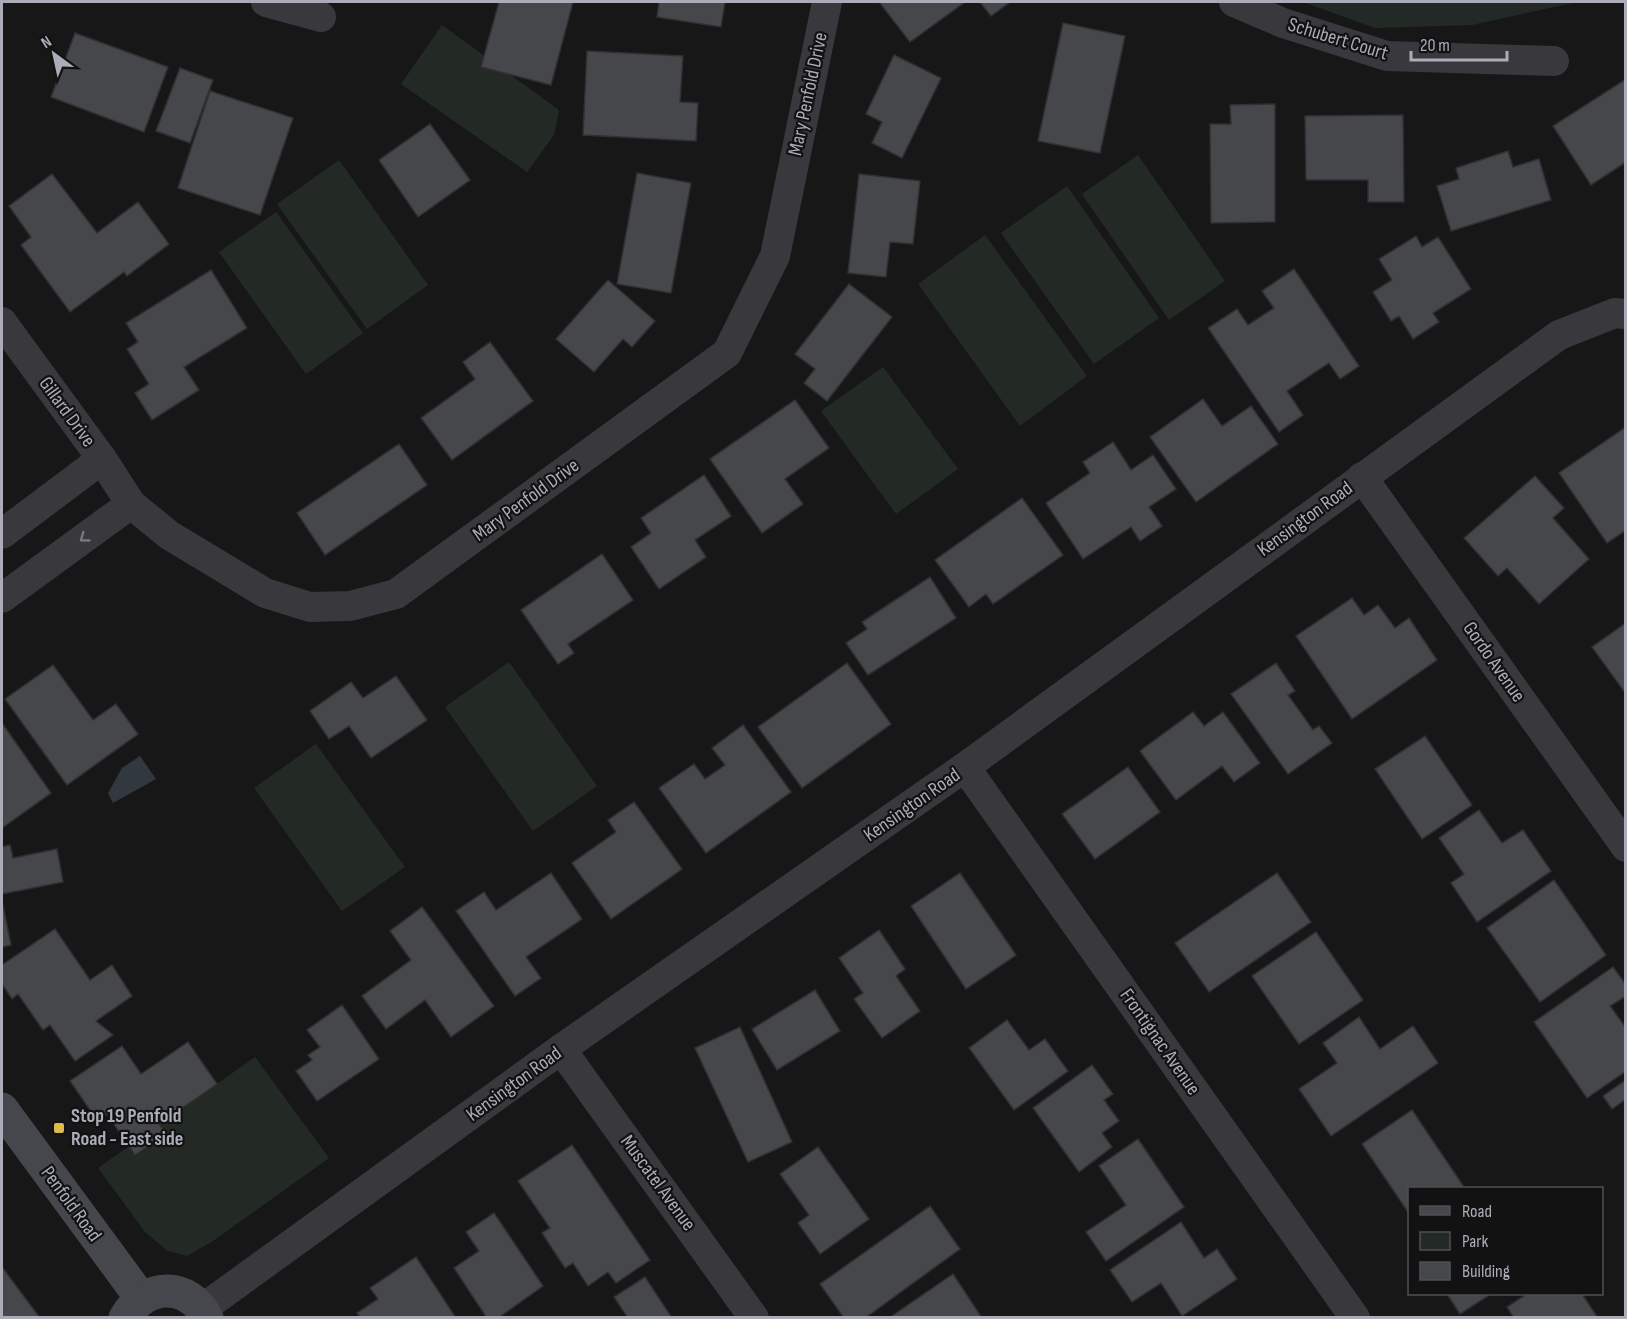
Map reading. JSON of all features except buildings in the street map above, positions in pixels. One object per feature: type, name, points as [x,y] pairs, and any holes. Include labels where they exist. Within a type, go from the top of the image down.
[{"type":"main road","name":"Penfold Road","points":[[2,1109],[133,1308]]},
{"type":"main road","points":[[133,1308],[153,1292],[167,1291],[180,1293],[192,1299],[205,1313]]},
{"type":"street","points":[[266,2],[321,17]]},
{"type":"street","name":"Mary Penfold Drive","points":[[131,504],[169,535],[265,593],[309,607],[350,606],[396,594],[405,588],[727,353],[775,256],[827,2]]},
{"type":"street","name":"Schubert Court","points":[[1234,2],[1283,23],[1388,56],[1554,61]]},
{"type":"street","name":"Kensington Road","points":[[205,1313],[561,1049],[965,767],[1559,335],[1615,313],[1626,314]]},
{"type":"street","name":"Gillard Drive","points":[[2,322],[102,459],[131,504]]},
{"type":"street","points":[[2,534],[102,459]]},
{"type":"street","name":"Gordo Avenue","points":[[1362,477],[1626,847]]},
{"type":"street","points":[[2,598],[131,504]]},
{"type":"street","name":"Frontignac Avenue","points":[[965,767],[1355,1317]]},
{"type":"street","name":"Muscatel Avenue","points":[[561,1049],[754,1317]]},
{"type":"green space","points":[[1303,2],[1577,2],[1472,25],[1375,28]]},
{"type":"green space","points":[[442,25],[559,110],[554,135],[527,172],[401,84]]},
{"type":"green space","points":[[1138,155],[1225,281],[1169,320],[1082,194]]},
{"type":"green space","points":[[339,160],[428,285],[367,329],[277,204]]},
{"type":"green space","points":[[1067,186],[1159,318],[1094,364],[1001,233]]},
{"type":"green space","points":[[276,212],[363,333],[306,374],[219,252]]},
{"type":"green space","points":[[985,235],[1087,376],[1020,426],[918,284]]},
{"type":"green space","points":[[883,367],[958,469],[896,514],[821,411]]},
{"type":"green space","points":[[509,662],[597,786],[533,831],[445,707]]},
{"type":"green space","points":[[316,744],[405,867],[342,911],[254,788]]},
{"type":"green space","points":[[255,1057],[329,1158],[213,1241],[187,1256],[168,1251],[145,1232],[98,1168]]},
{"type":"shaded area","points":[[140,756],[156,779],[113,803],[108,793],[122,768]]},
{"type":"place","name":"Stop 19 Penfold Road - East side","points":[[59,1128]]}]
